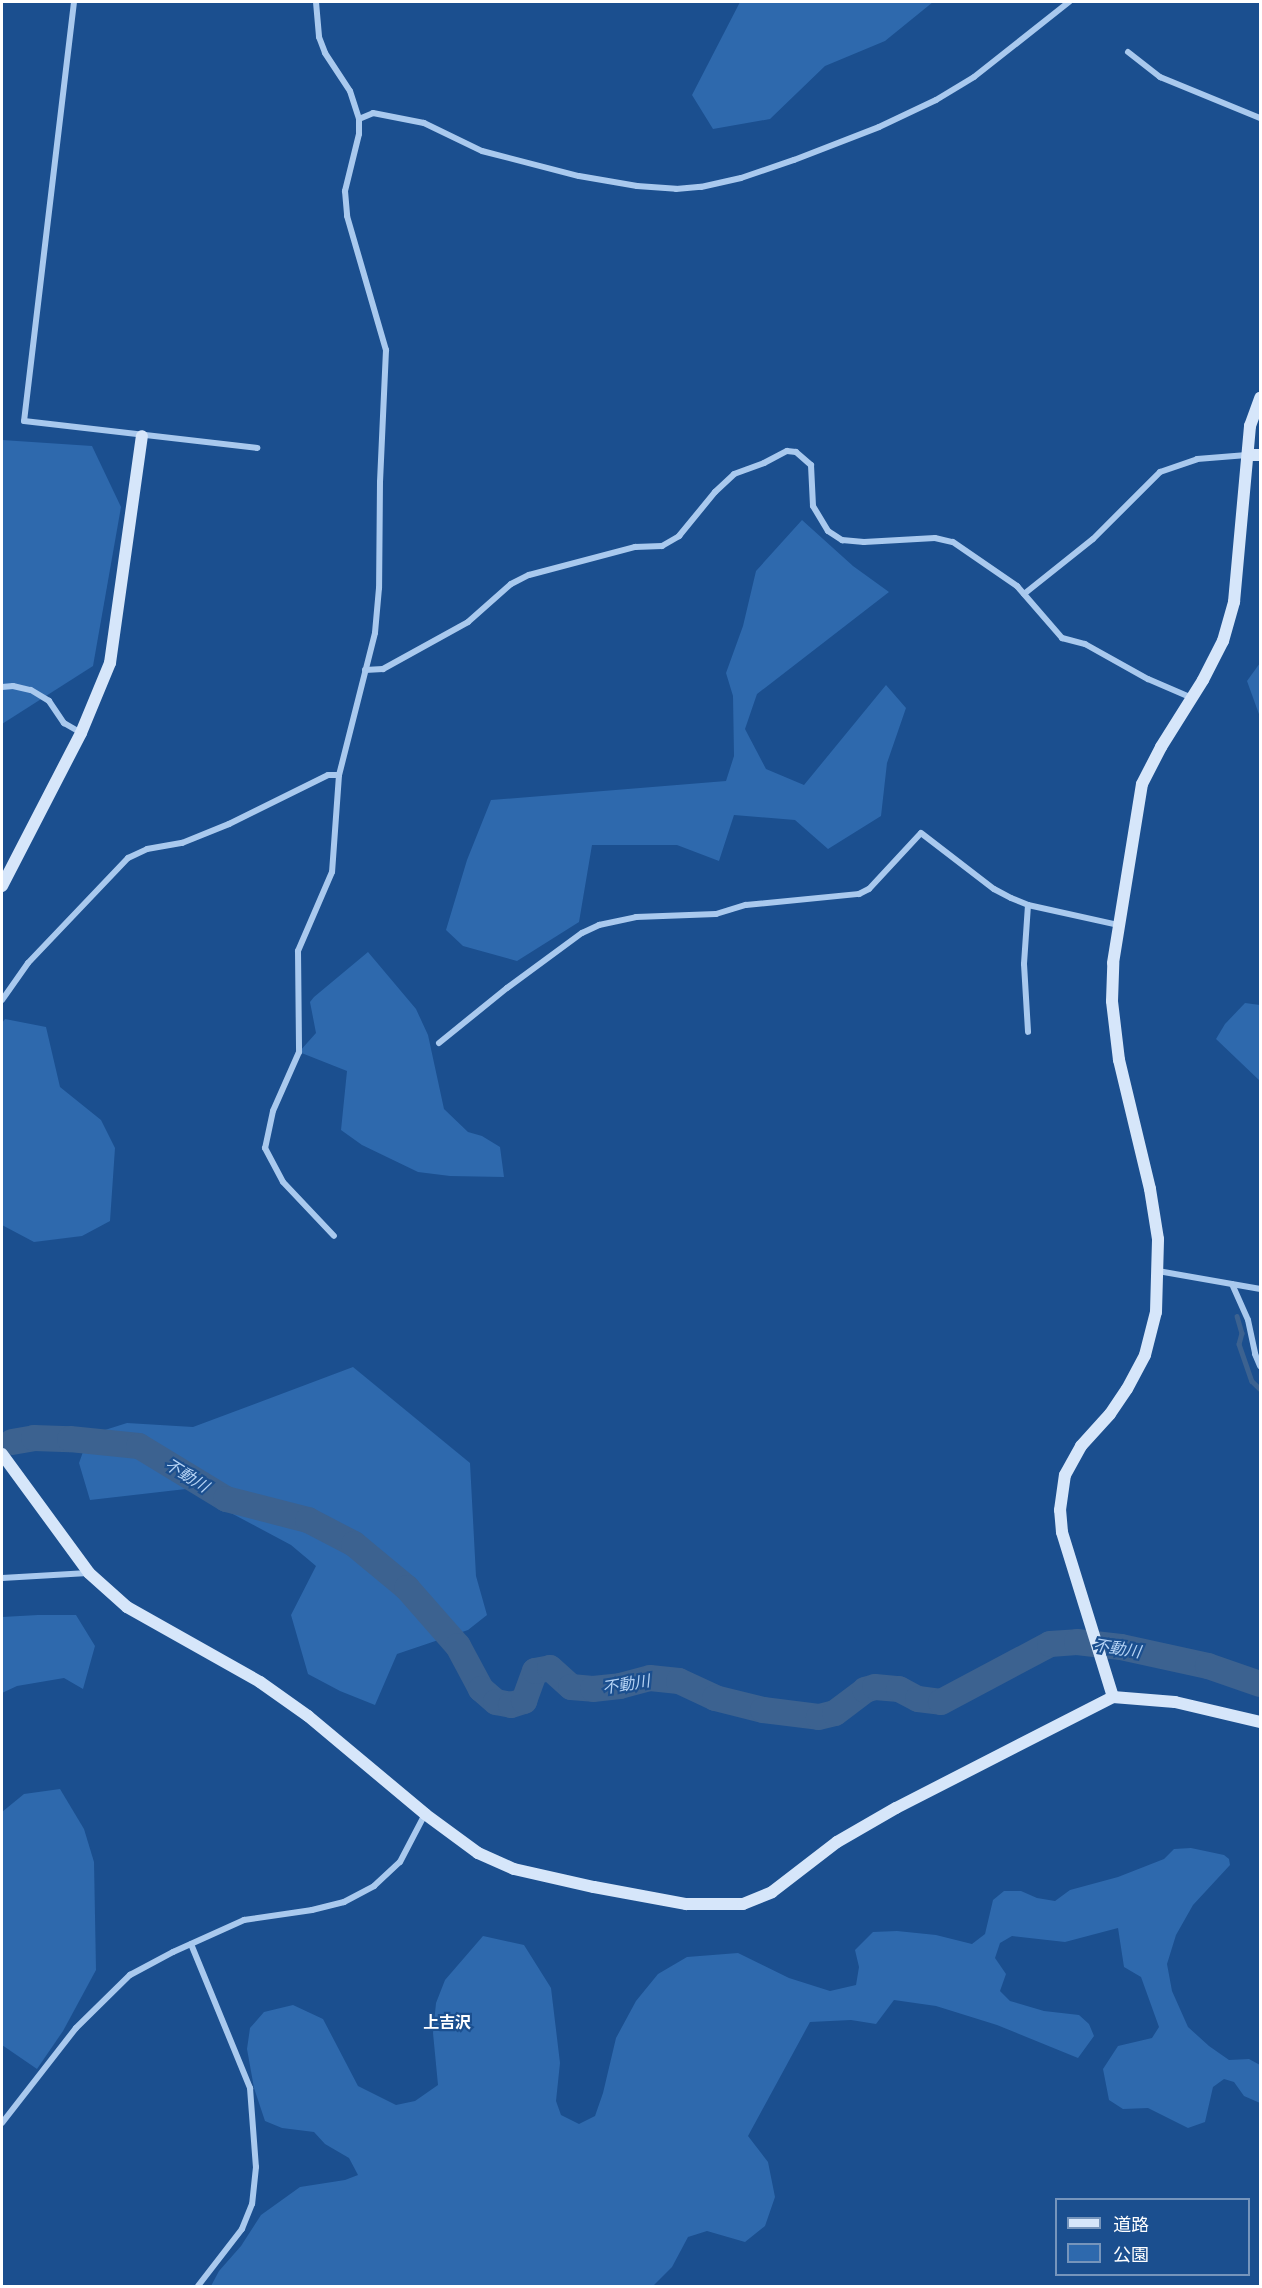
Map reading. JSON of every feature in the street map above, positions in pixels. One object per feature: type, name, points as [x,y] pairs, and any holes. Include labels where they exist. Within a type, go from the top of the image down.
[{"type":"street","points":[[74,2],[24,421],[257,448]]},
{"type":"street","points":[[316,2],[319,37],[325,53],[350,91],[359,119],[358,134],[345,191],[347,216],[386,350],[380,482],[379,588],[375,633],[339,775],[332,872],[298,951],[299,1052],[273,1111],[265,1148],[283,1182],[334,1236]]},
{"type":"street","points":[[359,119],[373,113],[424,123],[482,151],[579,176],[638,186],[675,189],[700,187],[741,178],[794,160],[879,127],[936,100],[974,77],[1069,2]]},
{"type":"street","points":[[1128,52],[1160,77],[1260,118]]},
{"type":"street","points":[[1113,1697],[1062,1532],[1060,1510],[1065,1475],[1081,1446],[1110,1414],[1145,1355],[1156,1312],[1158,1239],[1150,1189],[1119,1060],[1112,1001],[1113,963],[1142,784],[1222,641],[1234,602],[1254,455],[1250,426],[1260,398]]},
{"type":"street","points":[[2,886],[81,733],[110,663],[142,436]]},
{"type":"street","points":[[365,670],[383,669],[468,622],[511,584],[529,575],[635,546],[662,546],[679,536],[715,492],[734,474],[764,463],[787,451],[796,452],[811,465],[813,506],[828,531],[835,536],[842,540],[864,542],[935,538],[953,542],[1017,586],[1062,638],[1085,644],[1148,679],[1192,698]]},
{"type":"street","points":[[1024,594],[1093,539],[1160,472],[1197,459],[1254,455]]},
{"type":"street","points":[[2,687],[13,686],[31,690],[49,701],[64,723],[81,733]]},
{"type":"street","points":[[2,1000],[28,963],[128,858],[147,849],[182,843],[229,824],[327,775],[339,775]]},
{"type":"street","points":[[439,1043],[507,988],[582,933],[599,925],[636,917],[716,914],[746,905],[859,894],[869,889],[921,832],[994,889],[1028,905],[1118,925]]},
{"type":"street","points":[[1028,905],[1024,964],[1028,1032]]},
{"type":"street","points":[[1158,1271],[1260,1289]]},
{"type":"street","points":[[1232,1284],[1248,1320],[1255,1354],[1260,1366]]},
{"type":"street","points":[[2,1454],[89,1574],[127,1607],[260,1682],[308,1716],[425,1814],[478,1853],[514,1869],[686,1904],[743,1904],[772,1892],[837,1842],[896,1808],[1113,1697],[1175,1702],[1260,1722]]},
{"type":"street","points":[[2,1578],[89,1574]]},
{"type":"street","points":[[2,2123],[76,2028],[130,1975],[244,1920],[312,1910],[344,1902],[374,1886],[400,1862],[425,1814]]},
{"type":"street","points":[[191,1944],[250,2088],[256,2157],[252,2204],[242,2229],[198,2286]]},
{"type":"green space","points":[[740,2],[933,2],[885,41],[825,66],[770,119],[713,129],[692,95]]},
{"type":"green space","points":[[2,440],[92,446],[121,507],[93,666],[2,724]]},
{"type":"green space","points":[[802,520],[853,566],[889,592],[757,694],[745,729],[766,769],[804,785],[886,685],[906,708],[887,763],[881,816],[828,849],[795,820],[734,815],[719,861],[677,845],[592,845],[579,922],[517,961],[463,946],[446,930],[467,860],[491,800],[726,781],[734,756],[733,696],[726,673],[743,626],[756,571]]},
{"type":"green space","points":[[1260,663],[1260,717],[1247,681]]},
{"type":"green space","points":[[368,952],[416,1009],[428,1035],[444,1109],[468,1132],[482,1136],[500,1147],[504,1177],[450,1176],[418,1172],[362,1145],[341,1130],[347,1071],[299,1052],[316,1033],[310,1002]]},
{"type":"green space","points":[[1245,1003],[1260,1005],[1260,1081],[1216,1039],[1225,1024]]},
{"type":"green space","points":[[5,1019],[46,1027],[60,1087],[101,1120],[115,1148],[110,1221],[82,1236],[34,1242],[2,1225],[2,1023]]},
{"type":"green space","points":[[353,1367],[470,1463],[476,1576],[487,1615],[468,1630],[397,1654],[375,1705],[340,1691],[308,1674],[291,1615],[316,1566],[291,1545],[186,1489],[90,1500],[79,1463],[89,1435],[127,1423],[193,1427]]},
{"type":"green space","points":[[76,1615],[95,1646],[83,1689],[64,1678],[17,1686],[2,1693],[2,1617]]},
{"type":"green space","points":[[60,1789],[84,1829],[94,1862],[96,1970],[63,2031],[37,2069],[2,2045],[2,1812],[24,1794]]},
{"type":"green space","points":[[1191,1848],[1224,1855],[1229,1859],[1230,1865],[1193,1905],[1176,1935],[1167,1964],[1172,1991],[1188,2027],[1209,2046],[1229,2060],[1249,2059],[1260,2065],[1260,2103],[1244,2096],[1234,2082],[1224,2079],[1213,2087],[1205,2122],[1188,2128],[1148,2108],[1123,2109],[1109,2100],[1103,2069],[1118,2046],[1152,2038],[1159,2027],[1141,1977],[1124,1967],[1118,1928],[1065,1942],[1012,1936],[1000,1943],[995,1958],[1006,1974],[1000,1991],[1010,2001],[1044,2011],[1079,2015],[1089,2024],[1094,2036],[1078,2058],[997,2025],[936,2006],[894,2000],[876,2024],[851,2020],[810,2022],[748,2136],[768,2162],[775,2197],[765,2226],[745,2242],[707,2231],[688,2237],[672,2267],[653,2286],[211,2286],[219,2271],[241,2246],[261,2215],[300,2187],[345,2180],[358,2175],[349,2158],[325,2144],[314,2132],[282,2128],[265,2121],[254,2088],[247,2049],[250,2028],[264,2012],[293,2005],[323,2019],[358,2086],[396,2105],[415,2101],[438,2085],[433,2033],[436,2003],[445,1980],[483,1936],[524,1945],[551,1988],[560,2063],[556,2101],[561,2115],[579,2124],[595,2116],[616,2038],[636,2001],[658,1974],[687,1957],[738,1953],[789,1978],[830,1991],[856,1985],[859,1967],[855,1950],[873,1932],[897,1931],[936,1935],[972,1944],[985,1934],[993,1900],[1004,1891],[1021,1891],[1037,1898],[1055,1901],[1070,1890],[1118,1877],[1164,1859],[1174,1849]]},
{"type":"waterway","points":[[1237,1316],[1242,1333],[1239,1344],[1252,1381],[1260,1389]]},
{"type":"waterway","name":"不動川","points":[[12,1442],[34,1438],[70,1439],[139,1446],[226,1499],[308,1520],[354,1544],[407,1588],[458,1646],[481,1689],[496,1702],[511,1705],[524,1701],[535,1671],[550,1668],[571,1687],[593,1689],[620,1686],[650,1678],[679,1681],[715,1698],[763,1710],[819,1717],[835,1713],[865,1690],[875,1687],[899,1689],[918,1699],[941,1702],[1050,1644],[1077,1642],[1121,1647],[1208,1666],[1260,1684]]},
{"type":"district","name":"上吉沢","points":[[447,2022]]}]
